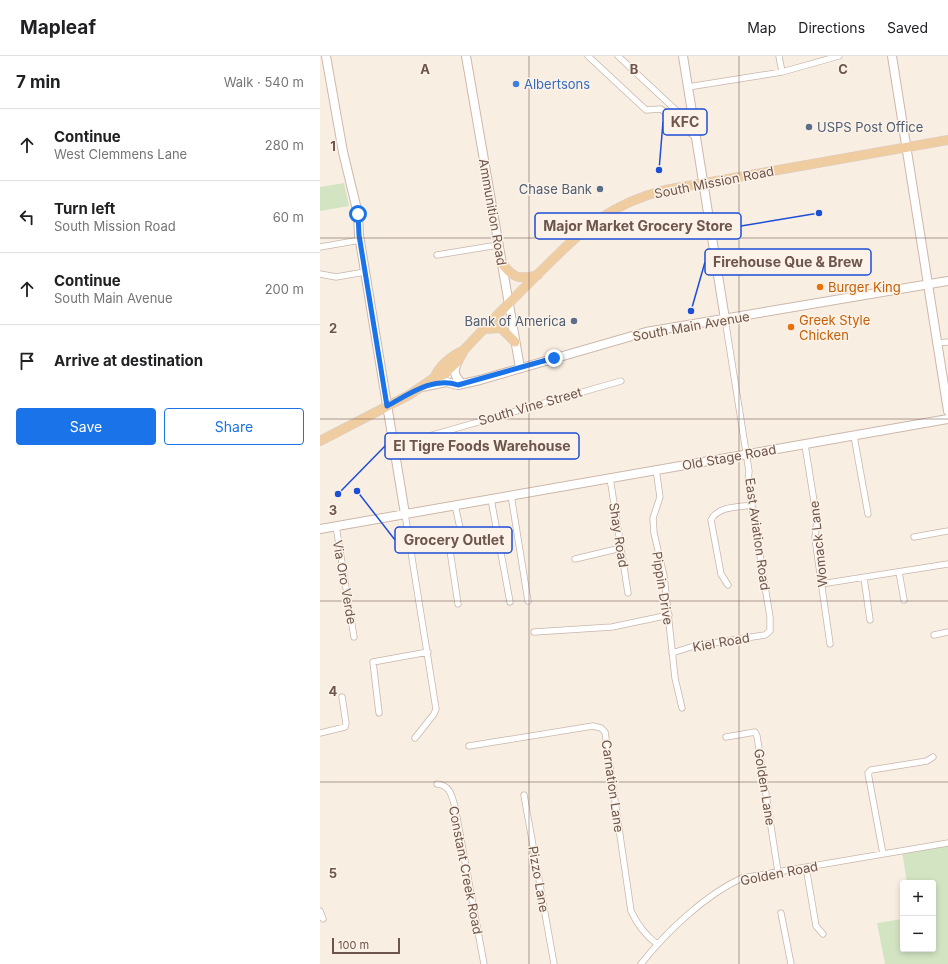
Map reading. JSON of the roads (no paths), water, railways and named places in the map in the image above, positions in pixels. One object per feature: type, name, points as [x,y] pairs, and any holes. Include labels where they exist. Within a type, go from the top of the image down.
[{"type":"main road","name":"South Mission Road","points":[[320,441],[387,406],[434,378],[443,375],[458,361],[464,350],[483,329],[578,235],[613,209],[659,192],[702,182],[948,140]]},
{"type":"main road","points":[[501,262],[507,270],[516,277],[527,278],[538,275]]},
{"type":"main road","points":[[483,329],[501,328],[515,342]]},
{"type":"main road","name":"South Mission Road","points":[[434,378],[438,370],[454,355],[464,350]]},
{"type":"street","points":[[326,56],[343,152],[358,214],[365,272],[406,514],[436,709],[434,714],[415,738]]},
{"type":"street","name":"Ammunition Road","points":[[466,56],[520,368]]},
{"type":"street","points":[[588,56],[646,110],[661,109],[695,137]]},
{"type":"street","points":[[618,56],[694,127]]},
{"type":"street","points":[[683,56],[725,319]]},
{"type":"street","points":[[779,56],[782,72]]},
{"type":"street","points":[[892,56],[948,411]]},
{"type":"street","points":[[688,87],[782,72],[835,57]]},
{"type":"street","points":[[320,247],[360,240]]},
{"type":"street","points":[[437,255],[498,245]]},
{"type":"street","points":[[320,274],[336,277],[365,272]]},
{"type":"street","name":"South Main Avenue","points":[[421,387],[446,382],[458,385],[461,383],[480,380],[646,332],[948,281]]},
{"type":"street","name":"East Aviation Road","points":[[725,319],[747,455],[752,505],[770,617],[770,631]]},
{"type":"street","points":[[937,344],[948,342]]},
{"type":"street","points":[[458,361],[454,373],[455,377],[461,383]]},
{"type":"street","name":"South Vine Street","points":[[394,446],[620,380]]},
{"type":"street","name":"Old Stage Road","points":[[320,529],[948,419]]},
{"type":"street","points":[[854,436],[868,514]]},
{"type":"street","name":"Womack Lane","points":[[805,445],[817,520],[814,538],[830,644]]},
{"type":"street","name":"Pippin Drive","points":[[656,470],[660,497],[653,518],[654,533],[664,576],[672,652],[682,708]]},
{"type":"street","name":"Shay Road","points":[[610,478],[628,593]]},
{"type":"street","points":[[511,495],[528,601]]},
{"type":"street","points":[[491,499],[510,602]]},
{"type":"street","points":[[455,505],[460,528],[448,537],[458,604]]},
{"type":"street","points":[[728,585],[721,574],[711,520],[715,513],[720,510],[752,505]]},
{"type":"street","name":"Via Oro Verde","points":[[336,526],[354,637]]},
{"type":"street","points":[[914,537],[948,532]]},
{"type":"street","points":[[575,559],[621,548]]},
{"type":"street","points":[[821,584],[948,564]]},
{"type":"street","points":[[899,572],[904,600]]},
{"type":"street","points":[[864,578],[870,620]]},
{"type":"street","points":[[534,632],[612,627],[668,615]]},
{"type":"street","name":"Kiel Road","points":[[672,652],[694,646],[764,635],[770,631]]},
{"type":"street","points":[[934,634],[948,632]]},
{"type":"street","points":[[379,713],[373,662],[428,652]]},
{"type":"street","points":[[320,734],[345,727],[346,723],[342,697]]},
{"type":"street","name":"Carnation Lane","points":[[469,746],[593,726],[601,728],[605,732],[631,911],[638,925],[646,936],[657,944]]},
{"type":"street","name":"Golden Lane","points":[[726,737],[755,732],[757,736],[778,872]]},
{"type":"street","points":[[883,854],[868,773],[871,770],[927,761],[933,757]]},
{"type":"street","name":"Constant Creek Road","points":[[437,784],[445,786],[450,792],[455,807],[484,964]]},
{"type":"street","name":"Pizzo Lane","points":[[524,794],[554,964]]},
{"type":"street","name":"Golden Road","points":[[641,964],[664,936],[725,886],[742,878],[948,843]]},
{"type":"street","points":[[806,867],[816,926],[823,934]]},
{"type":"street","points":[[320,911],[323,919]]},
{"type":"street","points":[[781,913],[791,964]]},
{"type":"place","name":"Albertsons","points":[[516,84]]},
{"type":"place","name":"USPS Post Office","points":[[809,127]]},
{"type":"place","name":"KFC","points":[[659,170]]},
{"type":"place","name":"Chase Bank","points":[[600,189]]},
{"type":"place","name":"Major Market Grocery Store","points":[[819,213]]},
{"type":"place","name":"Burger King","points":[[820,287]]},
{"type":"place","name":"Firehouse Que & Brew","points":[[691,311]]},
{"type":"place","name":"Bank of America","points":[[574,321]]},
{"type":"place","name":"Greek Style Chicken","points":[[791,327]]},
{"type":"place","name":"Grocery Outlet","points":[[357,491]]},
{"type":"place","name":"El Tigre Foods Warehouse","points":[[338,494]]}]
